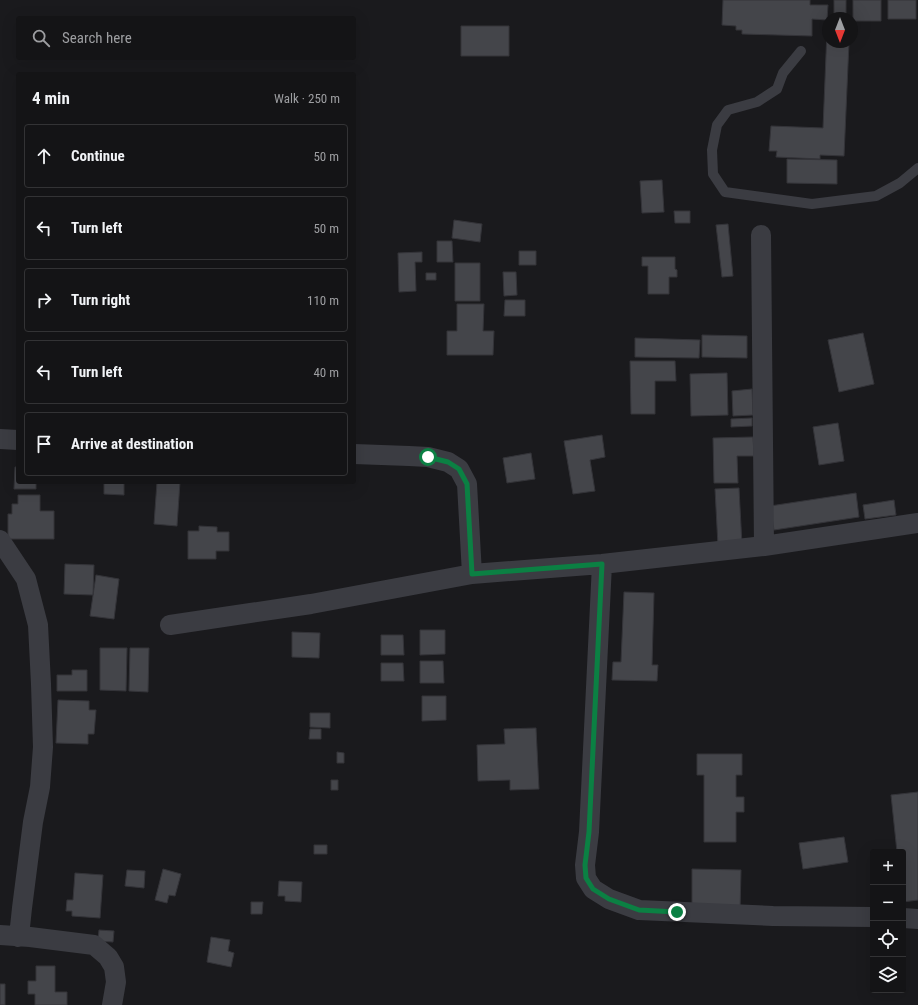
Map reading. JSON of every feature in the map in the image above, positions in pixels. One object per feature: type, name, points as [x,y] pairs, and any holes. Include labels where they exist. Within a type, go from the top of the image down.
[{"type":"street","points":[[762,235],[764,546]]},
{"type":"street","points":[[0,439],[16,440]]},
{"type":"street","points":[[356,454],[428,457],[448,462],[459,469],[467,484],[472,574]]},
{"type":"street","points":[[170,625],[310,604],[472,574],[602,564],[764,546],[918,523]]},
{"type":"street","points":[[0,540],[26,579],[38,625],[43,747],[40,787],[33,822],[20,927],[9,936]]},
{"type":"street","points":[[602,564],[589,832],[585,865],[586,878],[593,889],[609,899],[639,910],[773,916],[870,918]]},
{"type":"street","points":[[906,918],[918,919]]},
{"type":"street","points":[[9,936],[30,937],[94,945],[108,956],[114,967],[116,982],[112,1005]]},
{"type":"lane","points":[[801,51],[783,73],[777,89],[757,102],[728,110],[717,125],[712,150],[713,174],[725,192],[812,204],[876,196],[900,183],[918,168]]},
{"type":"building","points":[[723,0],[810,0],[810,5],[828,5],[828,12],[822,12],[822,20],[812,19],[812,36],[742,34],[742,30],[736,30],[736,26],[722,25]]},
{"type":"building","points":[[834,0],[846,0],[846,12],[834,12]]},
{"type":"building","points":[[853,0],[881,0],[881,21],[858,21],[858,12],[853,12]]},
{"type":"building","points":[[888,0],[916,0],[916,19],[888,19]]},
{"type":"building","points":[[461,26],[509,26],[509,56],[461,56]]},
{"type":"building","points":[[826,48],[849,48],[844,156],[820,155],[820,159],[776,157],[777,151],[769,151],[771,126],[823,128]]},
{"type":"building","points":[[787,159],[837,160],[837,184],[787,183]]},
{"type":"building","points":[[662,180],[664,212],[642,213],[640,181]]},
{"type":"building","points":[[674,211],[690,211],[690,223],[675,223]]},
{"type":"building","points":[[454,220],[482,224],[480,242],[452,238]]},
{"type":"building","points":[[728,224],[733,276],[722,277],[716,225]]},
{"type":"building","points":[[437,241],[452,241],[453,262],[437,262]]},
{"type":"building","points":[[519,251],[536,251],[536,265],[519,265]]},
{"type":"building","points":[[422,252],[422,262],[415,262],[416,291],[399,292],[398,253]]},
{"type":"building","points":[[642,257],[675,257],[677,277],[669,277],[669,294],[648,294],[648,266],[642,266]]},
{"type":"building","points":[[455,263],[480,263],[480,301],[455,301]]},
{"type":"building","points":[[503,272],[516,272],[517,295],[504,296]]},
{"type":"building","points":[[426,273],[436,273],[436,280],[426,280]]},
{"type":"building","points":[[505,300],[525,300],[525,316],[504,316]]},
{"type":"building","points":[[457,304],[484,304],[483,331],[494,331],[493,355],[447,355],[447,331],[457,331]]},
{"type":"building","points":[[863,333],[874,384],[839,392],[828,340]]},
{"type":"building","points":[[702,335],[747,336],[747,358],[702,357]]},
{"type":"building","points":[[635,338],[700,340],[699,358],[635,357]]},
{"type":"building","points":[[630,361],[675,361],[676,381],[655,381],[655,414],[631,414]]},
{"type":"building","points":[[727,373],[728,415],[691,416],[690,374]]},
{"type":"building","points":[[752,389],[753,415],[733,416],[732,391]]},
{"type":"building","points":[[752,418],[752,426],[731,427],[731,419]]},
{"type":"building","points":[[838,423],[844,461],[819,465],[813,427]]},
{"type":"building","points":[[602,435],[605,457],[590,460],[595,491],[573,494],[564,441]]},
{"type":"building","points":[[753,437],[754,456],[737,456],[738,483],[714,483],[713,438]]},
{"type":"building","points":[[531,453],[535,479],[507,483],[503,458]]},
{"type":"building","points":[[15,467],[16,484],[36,484],[36,489],[14,489]]},
{"type":"building","points":[[104,484],[124,484],[124,495],[104,494]]},
{"type":"building","points":[[157,484],[180,484],[177,526],[154,524]]},
{"type":"building","points":[[739,488],[742,545],[718,546],[715,489]]},
{"type":"building","points":[[856,493],[859,517],[774,530],[770,506]]},
{"type":"building","points":[[18,495],[40,495],[40,511],[54,511],[54,539],[8,539],[8,514],[12,514],[12,504],[18,504]]},
{"type":"building","points":[[894,500],[896,515],[865,519],[863,505]]},
{"type":"building","points":[[199,526],[217,527],[217,532],[229,532],[229,551],[216,551],[216,559],[188,559],[188,531],[199,531]]},
{"type":"building","points":[[65,564],[94,565],[93,595],[64,594]]},
{"type":"building","points":[[96,575],[119,579],[114,619],[90,616]]},
{"type":"building","points":[[624,592],[654,593],[652,665],[658,665],[657,681],[612,680],[613,662],[621,662]]},
{"type":"building","points":[[420,630],[445,630],[445,654],[420,655]]},
{"type":"building","points":[[292,632],[320,633],[319,658],[292,657]]},
{"type":"building","points":[[381,635],[403,635],[404,655],[381,655]]},
{"type":"building","points":[[100,648],[127,648],[126,691],[100,690]]},
{"type":"building","points":[[130,648],[149,648],[148,692],[129,691]]},
{"type":"building","points":[[420,661],[443,661],[444,683],[420,683]]},
{"type":"building","points":[[381,663],[403,663],[404,681],[381,681]]},
{"type":"building","points":[[72,670],[87,670],[87,691],[57,691],[57,675],[72,675]]},
{"type":"building","points":[[422,696],[446,696],[446,720],[422,721]]},
{"type":"building","points":[[58,700],[89,701],[89,710],[96,710],[94,734],[88,734],[88,744],[56,743]]},
{"type":"building","points":[[310,713],[330,713],[330,728],[310,727]]},
{"type":"building","points":[[536,728],[539,789],[510,790],[510,780],[478,781],[477,745],[505,744],[504,729]]},
{"type":"building","points":[[310,729],[321,729],[321,739],[309,739]]},
{"type":"building","points":[[337,752],[344,753],[344,763],[337,763]]},
{"type":"building","points":[[697,754],[742,754],[742,775],[736,775],[736,797],[744,797],[744,812],[736,812],[736,842],[704,842],[704,775],[697,775]]},
{"type":"building","points":[[331,780],[338,780],[338,790],[331,790]]},
{"type":"building","points":[[918,792],[918,900],[906,902],[906,849],[897,849],[891,795]]},
{"type":"building","points":[[844,837],[848,862],[803,869],[799,843]]},
{"type":"building","points":[[314,845],[327,845],[327,854],[314,854]]},
{"type":"building","points":[[163,869],[181,874],[175,896],[169,895],[167,903],[155,900]]},
{"type":"building","points":[[692,869],[741,870],[740,911],[692,911]]},
{"type":"building","points":[[127,870],[145,871],[144,888],[125,886]]},
{"type":"building","points":[[75,873],[103,875],[100,918],[72,916],[72,911],[66,911],[67,900],[73,900]]},
{"type":"building","points":[[279,881],[302,882],[301,902],[285,901],[285,896],[278,896]]},
{"type":"building","points":[[251,902],[263,902],[262,914],[251,914]]},
{"type":"building","points":[[99,930],[114,931],[113,942],[98,941]]},
{"type":"building","points":[[211,937],[230,940],[228,951],[234,953],[231,967],[207,962]]},
{"type":"building","points":[[36,966],[55,966],[55,992],[67,992],[67,1005],[35,1005],[35,994],[28,994],[28,981],[36,981]]},
{"type":"building","points":[[0,984],[5,984],[5,1005],[0,1005]]},
{"type":"route","points":[[428,457],[448,462],[459,469],[467,484],[472,574],[602,564],[589,832],[585,865],[586,878],[593,889],[609,899],[639,910],[677,912]]}]
